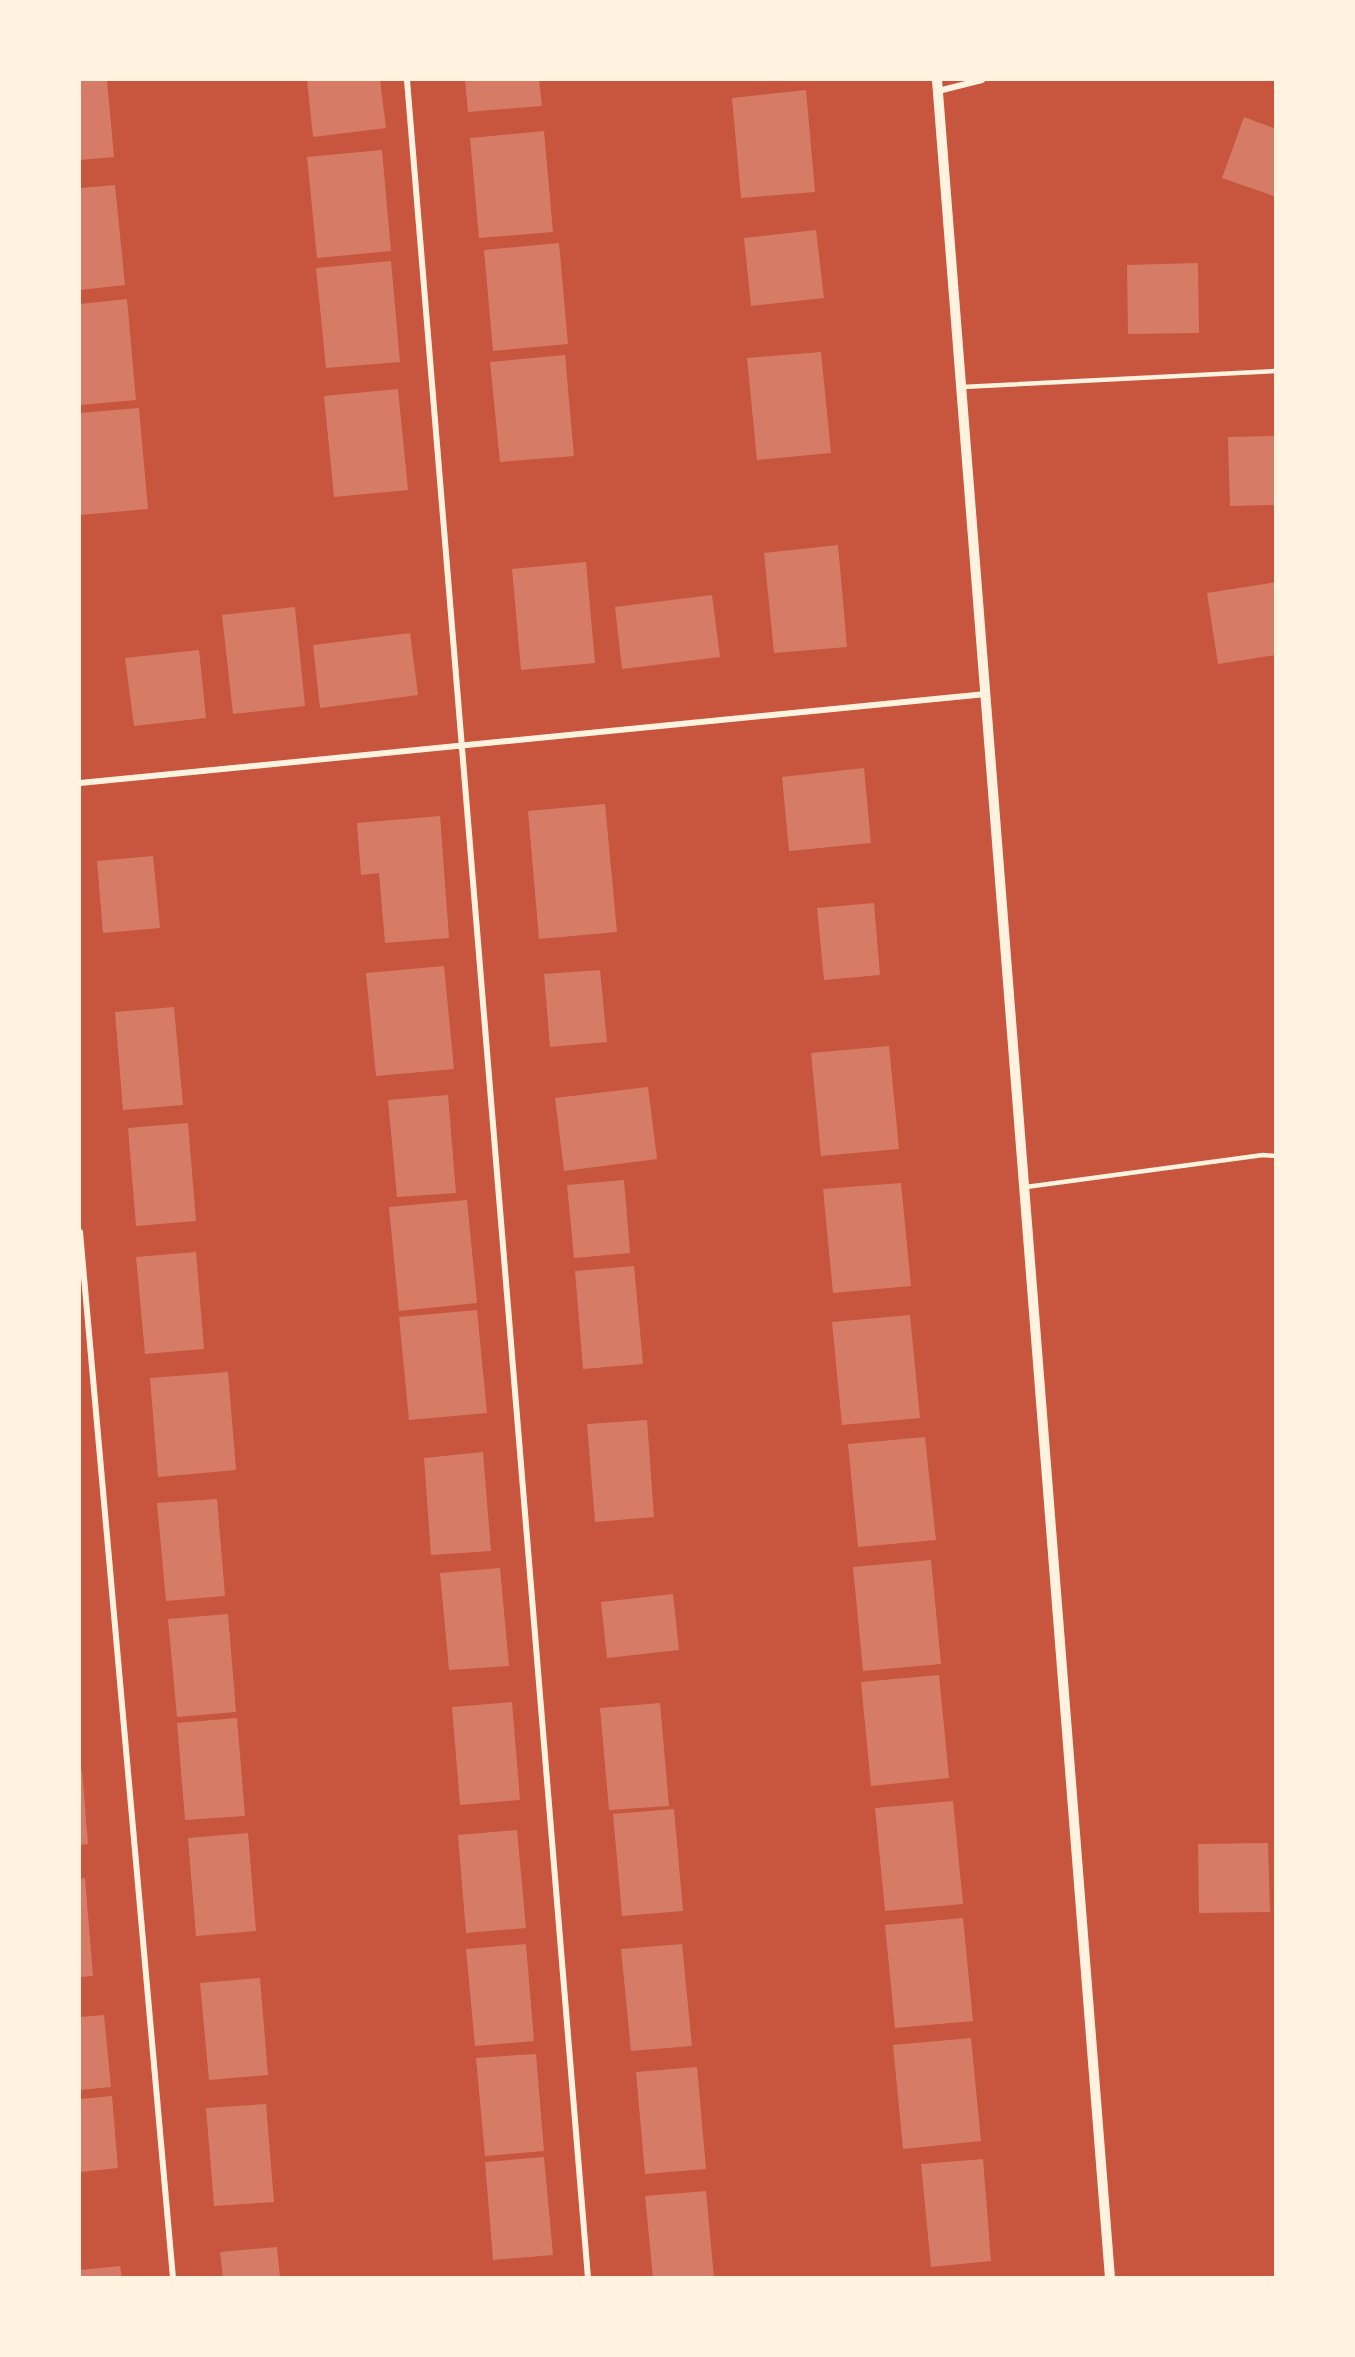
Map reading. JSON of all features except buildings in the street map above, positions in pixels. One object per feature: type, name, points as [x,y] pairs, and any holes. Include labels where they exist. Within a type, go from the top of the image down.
[{"type":"street","points":[[407,80],[588,2277]]},
{"type":"street","points":[[982,80],[938,85],[1110,2277]]},
{"type":"street","points":[[80,783],[986,694]]},
{"type":"street","points":[[80,1232],[173,2277]]},
{"type":"lane","points":[[962,387],[1275,371]]},
{"type":"lane","points":[[1024,1187],[1263,1155],[1275,1156]]}]
